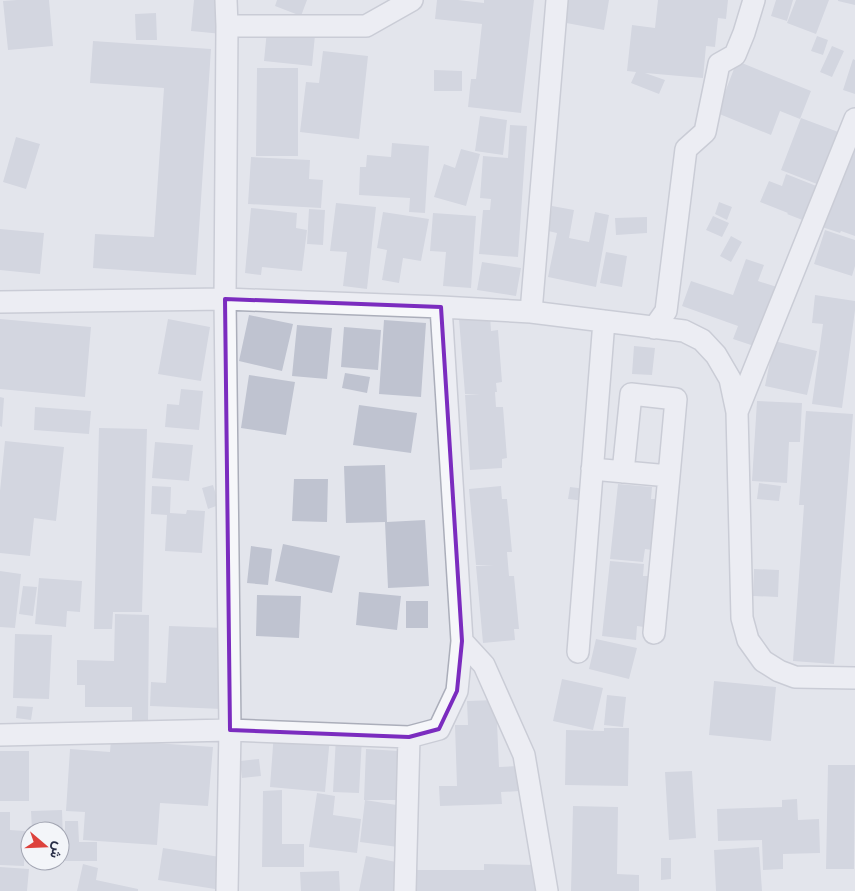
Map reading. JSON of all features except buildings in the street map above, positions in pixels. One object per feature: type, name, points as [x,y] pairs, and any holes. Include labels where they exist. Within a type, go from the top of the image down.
[{"type":"street","points":[[226,0],[225,299],[230,730],[227,891]]},
{"type":"street","points":[[227,26],[366,26],[412,0]]},
{"type":"street","points":[[531,312],[557,0]]},
{"type":"street","points":[[654,328],[666,311],[686,149],[705,132],[719,64],[735,55],[744,34],[754,0]]},
{"type":"street","points":[[737,412],[855,120]]},
{"type":"street","points":[[0,302],[225,299],[441,308],[531,312],[684,331],[702,340],[716,355],[730,379],[737,412],[742,618],[748,640],[763,660],[779,671],[795,677],[855,678]]},
{"type":"street","points":[[0,735],[230,730],[409,737],[439,729],[457,691],[462,640],[441,308]]},
{"type":"street","points":[[578,652],[604,321]]},
{"type":"street","points":[[623,472],[630,394],[676,399],[654,633]]},
{"type":"street","points":[[592,469],[669,476]]},
{"type":"street","points":[[462,640],[484,665],[524,755],[547,891]]},
{"type":"street","points":[[404,891],[409,737]]},
{"type":"highlighted area","points":[[225,299],[441,307],[462,641],[457,691],[439,729],[409,737],[230,730]]}]
